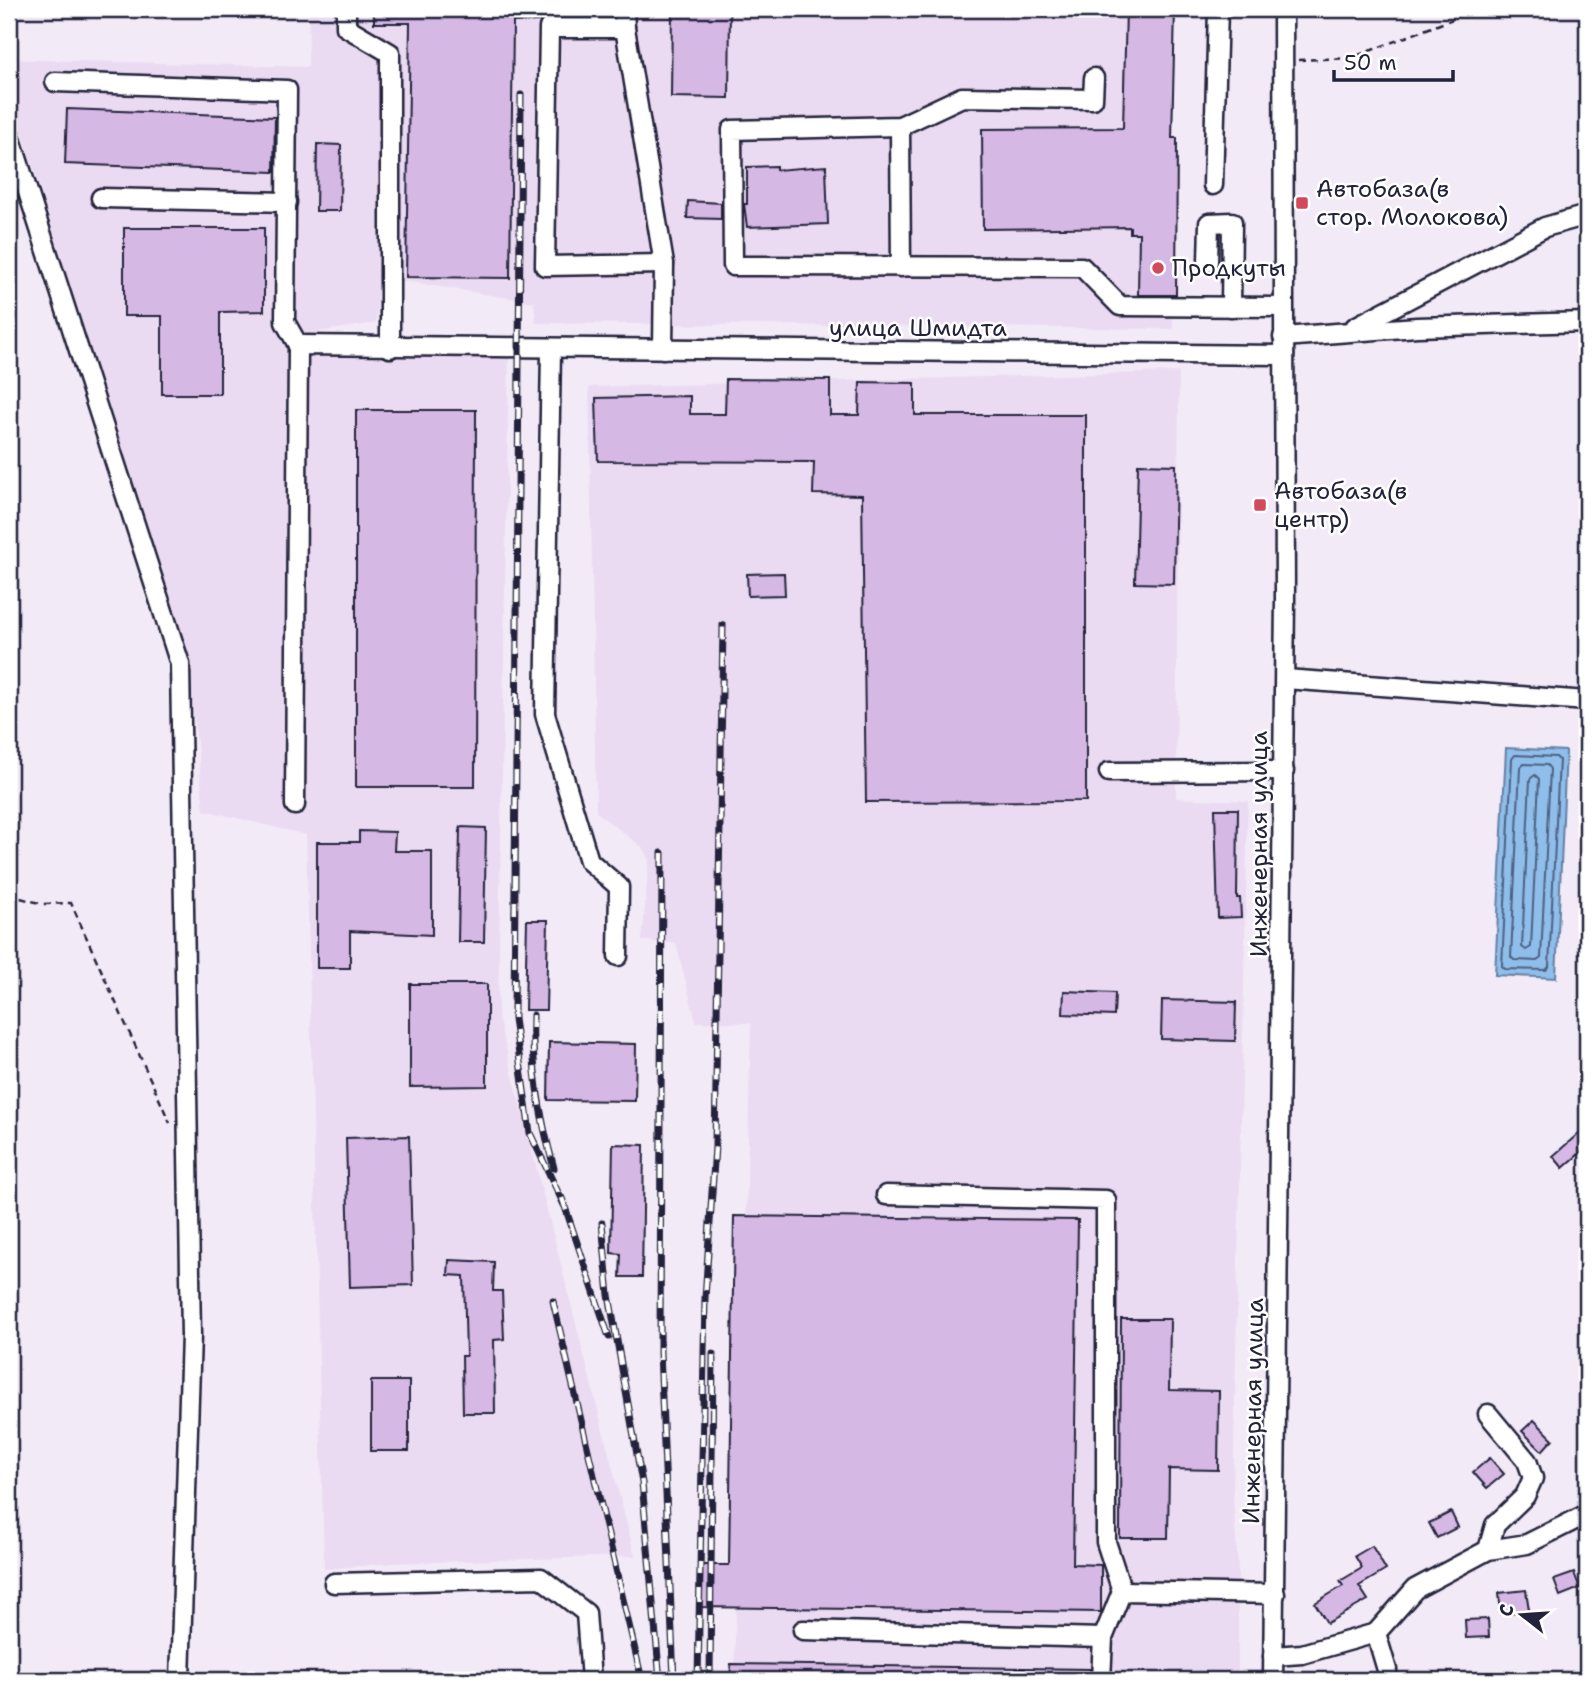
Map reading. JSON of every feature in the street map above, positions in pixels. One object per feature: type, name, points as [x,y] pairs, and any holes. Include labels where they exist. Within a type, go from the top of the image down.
[{"type":"street","points":[[346,9],[346,27],[390,53],[390,348]]},
{"type":"street","points":[[624,9],[664,264],[663,349]]},
{"type":"street","points":[[1213,185],[1218,9]]},
{"type":"street","name":"Инженерная улица","points":[[1273,1680],[1284,771],[1283,9]]},
{"type":"street","points":[[625,28],[549,28],[545,266],[664,264]]},
{"type":"street","points":[[1094,78],[1093,99],[962,97],[900,126],[732,130],[733,266],[1082,267],[1120,306],[1283,307]]},
{"type":"street","points":[[55,82],[287,90],[285,323],[298,345],[295,804]]},
{"type":"street","points":[[900,126],[901,267]]},
{"type":"street","points":[[9,134],[180,664],[191,1335],[180,1680]]},
{"type":"street","points":[[101,198],[287,202]]},
{"type":"street","points":[[1348,330],[1545,227],[1587,215]]},
{"type":"street","points":[[1208,262],[1209,223],[1232,222],[1231,307]]},
{"type":"street","points":[[1283,337],[1348,330],[1587,322]]},
{"type":"street","name":"улица Шмидта","points":[[298,345],[551,350],[1284,355]]},
{"type":"street","points":[[551,350],[545,715],[589,861],[619,887],[618,956]]},
{"type":"street","points":[[1284,679],[1587,701]]},
{"type":"street","points":[[1109,772],[1284,771]]},
{"type":"street","points":[[886,1195],[1106,1200],[1106,1542],[1122,1591],[1102,1638],[1101,1680]]},
{"type":"street","points":[[1488,1414],[1527,1461],[1533,1478],[1525,1496],[1495,1525],[1488,1550]]},
{"type":"street","points":[[1273,1656],[1301,1654],[1376,1633],[1415,1589],[1488,1550],[1527,1544],[1587,1514]]},
{"type":"street","points":[[334,1583],[541,1578],[586,1613],[591,1680]]},
{"type":"street","points":[[1122,1591],[1275,1594]]},
{"type":"street","points":[[803,1630],[1102,1638]]},
{"type":"street","points":[[1376,1633],[1388,1670],[1387,1680]]},
{"type":"path","points":[[1284,61],[1351,58],[1479,9]]},
{"type":"path","points":[[9,895],[43,904],[71,902],[172,1126]]},
{"type":"shaded area","points":[[309,9],[1174,9],[1173,329],[536,323],[534,302],[379,277],[376,323],[311,333],[509,352],[498,1017],[635,1556],[394,1563],[324,1569],[306,835],[204,810],[189,667],[9,90],[9,59],[308,67]]},
{"type":"shaded area","points":[[1179,372],[1176,798],[1248,801],[1233,1496],[1238,1568],[1238,1680],[734,1680],[751,1023],[696,1022],[676,943],[642,941],[649,860],[642,847],[596,812],[589,387]]},
{"type":"water","points":[[1506,748],[1566,751],[1556,978],[1495,975]]},
{"type":"building","points":[[374,9],[613,9],[613,17],[549,17],[540,21],[513,22],[510,278],[406,277],[410,23],[374,23]]},
{"type":"building","points":[[672,9],[730,9],[729,98],[671,97]]},
{"type":"building","points":[[1126,9],[1175,9],[1172,138],[1177,138],[1176,295],[1138,295],[1139,233],[1130,233],[1130,227],[983,229],[982,129],[1123,128]]},
{"type":"building","points":[[67,109],[275,117],[274,172],[65,164]]},
{"type":"building","points":[[317,144],[341,145],[340,211],[316,211]]},
{"type":"building","points":[[776,166],[776,170],[826,166],[828,224],[747,227],[744,204],[747,204],[747,167]]},
{"type":"building","points":[[688,201],[721,203],[721,219],[687,218]]},
{"type":"building","points":[[124,228],[264,228],[264,311],[220,312],[220,394],[162,394],[162,316],[124,316]]},
{"type":"building","points":[[726,379],[830,380],[830,415],[859,415],[860,382],[915,383],[915,415],[1086,415],[1086,801],[866,802],[862,495],[813,494],[814,462],[598,461],[596,398],[690,396],[690,414],[725,414]]},
{"type":"building","points":[[356,410],[476,410],[475,787],[356,787]]},
{"type":"building","points":[[1138,464],[1176,465],[1174,584],[1135,583]]},
{"type":"building","points":[[784,573],[785,595],[748,596],[747,574]]},
{"type":"building","points":[[1215,809],[1238,809],[1237,898],[1240,898],[1241,917],[1218,918]]},
{"type":"building","points":[[460,827],[486,828],[484,942],[458,942]]},
{"type":"building","points":[[359,831],[395,832],[394,851],[432,851],[432,935],[350,931],[350,968],[317,968],[317,842],[359,842]]},
{"type":"building","points":[[527,920],[548,920],[546,1010],[525,1010]]},
{"type":"building","points":[[410,984],[487,984],[487,1086],[410,1087]]},
{"type":"building","points":[[1064,991],[1115,993],[1114,1016],[1063,1014]]},
{"type":"building","points":[[1162,1000],[1236,1002],[1235,1041],[1161,1039]]},
{"type":"building","points":[[549,1042],[636,1044],[635,1101],[548,1100]]},
{"type":"building","points":[[1587,1126],[1587,1147],[1563,1168],[1553,1156]]},
{"type":"building","points":[[409,1136],[413,1285],[350,1287],[346,1138]]},
{"type":"building","points":[[613,1144],[644,1145],[642,1277],[620,1277],[621,1254],[611,1253]]},
{"type":"building","points":[[734,1216],[1078,1220],[1073,1564],[1101,1565],[1101,1612],[699,1607],[699,1565],[729,1565]]},
{"type":"building","points":[[449,1260],[494,1262],[493,1291],[502,1291],[504,1339],[494,1340],[495,1413],[463,1413],[462,1356],[466,1356],[464,1276],[448,1275]]},
{"type":"building","points":[[1121,1319],[1170,1319],[1169,1390],[1219,1391],[1218,1470],[1169,1469],[1168,1538],[1120,1538]]},
{"type":"building","points":[[371,1381],[409,1381],[409,1451],[371,1451]]},
{"type":"building","points":[[1534,1420],[1553,1439],[1542,1451],[1522,1431]]},
{"type":"building","points":[[1490,1458],[1504,1474],[1487,1488],[1473,1472]]},
{"type":"building","points":[[1451,1512],[1458,1527],[1437,1538],[1429,1523]]},
{"type":"building","points":[[1372,1546],[1386,1570],[1359,1586],[1368,1600],[1327,1623],[1315,1603],[1343,1586],[1340,1581],[1362,1568],[1355,1556]]},
{"type":"building","points":[[1574,1573],[1580,1588],[1560,1596],[1554,1580]]},
{"type":"building","points":[[1526,1590],[1529,1610],[1501,1614],[1499,1593]]},
{"type":"building","points":[[1488,1619],[1489,1637],[1466,1638],[1465,1620]]},
{"type":"building","points":[[731,1664],[1090,1669],[1090,1680],[730,1680]]},
{"type":"railway","points":[[521,95],[514,1019],[530,1133],[564,1205]]},
{"type":"railway","points":[[698,1680],[705,1298],[715,1147],[723,625]]},
{"type":"railway","points":[[662,853],[660,1352],[674,1680]]},
{"type":"railway","points":[[533,1015],[533,1054],[538,1092],[554,1168]]},
{"type":"railway","points":[[562,1198],[609,1337]]},
{"type":"railway","points":[[602,1223],[609,1295],[642,1483],[660,1680]]},
{"type":"railway","points":[[553,1301],[642,1680]]},
{"type":"railway","points":[[710,1680],[713,1354]]},
{"type":"place","name":"Автобаза(в стор. Молокова)","points":[[1302,203]]},
{"type":"place","name":"Продкуты","points":[[1158,268]]},
{"type":"place","name":"Автобаза(в центр)","points":[[1260,505]]}]
